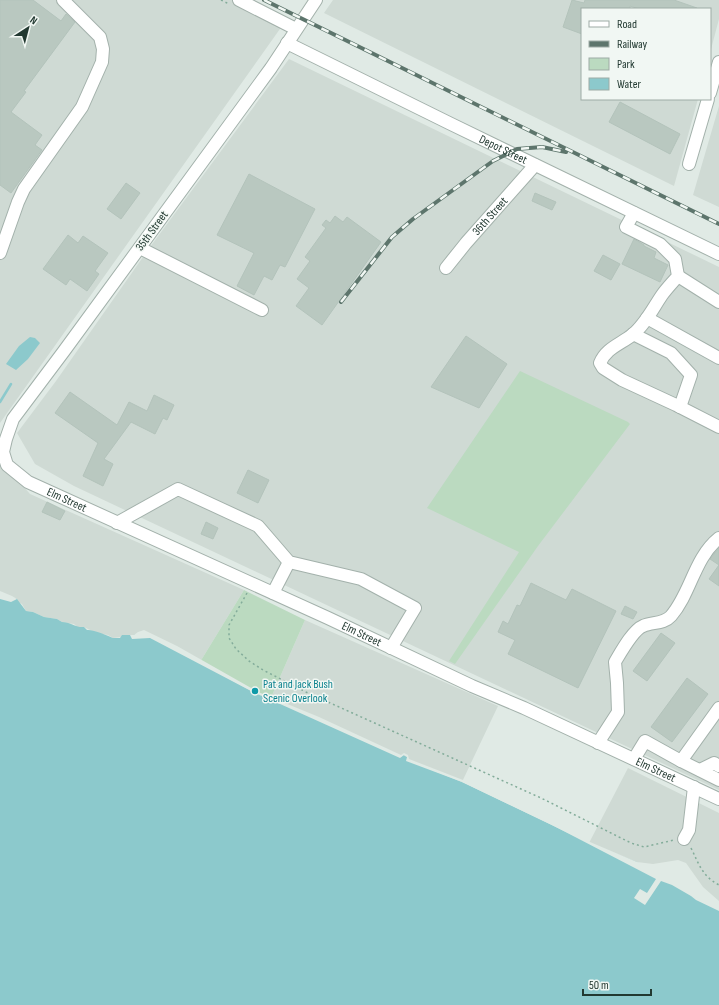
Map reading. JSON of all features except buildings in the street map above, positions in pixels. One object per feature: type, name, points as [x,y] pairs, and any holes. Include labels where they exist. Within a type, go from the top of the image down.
[{"type":"street","points":[[0,253],[18,202],[24,190],[82,107],[102,62],[103,49],[100,37],[63,0]]},
{"type":"street","name":"35th Street","points":[[7,465],[3,452],[6,439],[5,423],[13,418],[140,248],[271,68],[316,0]]},
{"type":"street","points":[[237,3],[296,29]]},
{"type":"street","name":"Depot Street","points":[[287,43],[719,254]]},
{"type":"street","points":[[711,90],[719,62]]},
{"type":"street","points":[[689,164],[708,100]]},
{"type":"street","name":"36th Street","points":[[446,268],[466,243],[535,165]]},
{"type":"street","points":[[634,213],[626,227],[660,244],[675,259],[678,276],[719,302]]},
{"type":"street","points":[[140,248],[262,310]]},
{"type":"street","points":[[678,276],[633,334],[615,345],[603,356],[600,363],[603,368],[622,380],[719,427]]},
{"type":"street","points":[[646,318],[719,358]]},
{"type":"street","points":[[633,334],[671,353],[690,375],[680,407]]},
{"type":"street","name":"Elm Street","points":[[7,465],[28,482],[273,593],[472,686],[524,708],[719,799]]},
{"type":"street","points":[[117,523],[178,489],[258,526],[289,562],[361,579],[415,608],[391,648]]},
{"type":"street","points":[[598,742],[618,712],[615,662],[631,637],[642,626],[657,624],[670,617],[682,599],[698,565],[713,543],[719,538]]},
{"type":"street","points":[[273,593],[289,562]]},
{"type":"street","points":[[681,761],[719,708]]},
{"type":"street","points":[[634,759],[644,741],[719,780]]},
{"type":"street","points":[[700,770],[714,764],[719,766]]},
{"type":"street","points":[[684,839],[689,830],[694,787]]},
{"type":"path","points":[[221,0],[237,3]]},
{"type":"path","points":[[249,589],[229,625],[230,638],[236,649],[249,661],[263,670],[308,693],[541,798],[631,843],[644,847],[654,846],[679,838],[684,839],[688,843],[703,873],[710,880],[719,884]]},
{"type":"shaded area","points":[[0,0],[247,0],[287,19],[0,423]]},
{"type":"shaded area","points":[[333,0],[719,0],[719,19],[711,49],[711,8],[581,8],[581,100],[698,100],[674,186],[324,13]]},
{"type":"shaded area","points":[[289,59],[719,267],[719,790],[74,486],[35,464],[17,433],[56,381],[150,247]]},
{"type":"shaded area","points":[[719,106],[719,207],[693,195]]},
{"type":"shaded area","points":[[0,460],[30,494],[244,590],[200,662],[134,635],[113,638],[108,635],[96,633],[84,627],[79,628],[74,624],[62,622],[57,619],[44,617],[33,612],[26,611],[22,604],[0,593]]},
{"type":"shaded area","points":[[305,620],[498,706],[462,782],[406,760],[270,700]]},
{"type":"shaded area","points":[[628,768],[719,813],[719,903],[653,866],[637,864],[589,843]]},
{"type":"green space","points":[[520,371],[630,424],[538,546],[455,664],[449,661],[519,552],[427,508]]},
{"type":"green space","points":[[244,590],[305,620],[270,700],[249,690],[200,662]]},
{"type":"water","points":[[30,337],[35,338],[40,343],[28,359],[16,370],[6,364],[19,346]]},
{"type":"water","points":[[0,593],[17,599],[26,611],[33,612],[44,617],[57,619],[78,627],[84,627],[87,630],[113,638],[120,638],[122,635],[134,635],[144,632],[257,694],[318,719],[401,757],[403,755],[407,757],[407,760],[462,782],[589,843],[702,888],[719,903],[719,1005],[0,1005]]},
{"type":"pier","points":[[0,591],[17,599],[11,602],[0,599]]},
{"type":"pier","points":[[144,630],[177,646],[258,692],[319,717],[401,755],[404,753],[408,755],[409,759],[463,780],[590,842],[637,862],[653,864],[678,860],[686,863],[703,887],[719,901],[719,911],[696,900],[672,885],[661,881],[645,905],[634,898],[640,889],[647,893],[656,879],[552,825],[462,782],[406,761],[407,757],[404,755],[400,758],[251,691],[150,638],[132,639],[130,635],[134,635]]},
{"type":"waterway","points":[[0,402],[11,384]]},
{"type":"railway","points":[[264,0],[719,224]]},
{"type":"railway","points":[[341,302],[392,237],[413,219],[493,161],[517,149],[542,147],[566,152]]},
{"type":"place","name":"Pat and Jack Bush Scenic Overlook","points":[[255,691]]}]
